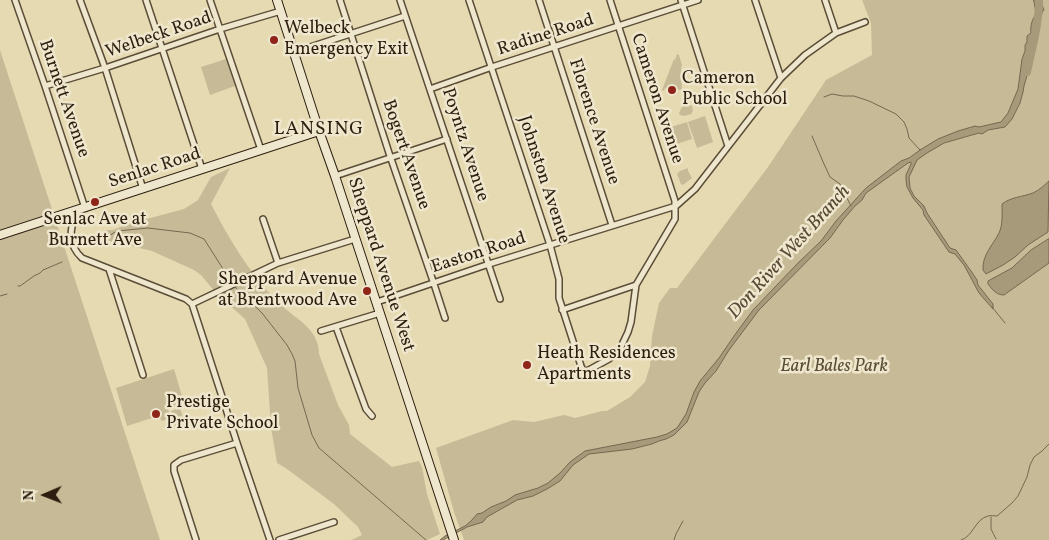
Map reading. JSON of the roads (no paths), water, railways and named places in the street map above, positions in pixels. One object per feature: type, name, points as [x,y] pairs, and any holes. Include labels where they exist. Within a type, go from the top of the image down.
[{"type":"main road","name":"Sheppard Avenue West","points":[[278,0],[454,540]]},
{"type":"main road","name":"Senlac Road","points":[[0,235],[320,131]]},
{"type":"street","name":"Burnett Avenue","points":[[15,0],[85,208]]},
{"type":"street","points":[[80,0],[143,189]]},
{"type":"street","points":[[146,0],[202,169]]},
{"type":"street","points":[[210,0],[261,150]]},
{"type":"street","name":"Bogert Avenue","points":[[340,0],[445,318]]},
{"type":"street","name":"Poyntz Avenue","points":[[400,0],[500,299]]},
{"type":"street","name":"Johnston Avenue","points":[[469,0],[550,245],[559,279],[559,298],[562,310],[583,370],[587,371],[609,359],[620,349],[631,322],[636,285]]},
{"type":"street","name":"Florence Avenue","points":[[539,0],[612,225]]},
{"type":"street","name":"Cameron Avenue","points":[[610,0],[676,206]]},
{"type":"street","name":"Radine Road","points":[[430,89],[492,67],[619,27],[682,3],[698,0]]},
{"type":"street","points":[[755,0],[781,78]]},
{"type":"street","points":[[825,0],[836,33]]},
{"type":"street","points":[[682,3],[728,146]]},
{"type":"street","name":"Welbeck Road","points":[[45,86],[163,50],[220,29],[281,10]]},
{"type":"street","points":[[295,52],[405,16]]},
{"type":"street","points":[[562,310],[636,285],[675,219],[676,206],[696,190],[781,78],[805,55],[836,33],[865,22]]},
{"type":"street","points":[[335,176],[447,139]]},
{"type":"street","name":"Easton Road","points":[[376,302],[489,264],[676,206]]},
{"type":"street","points":[[76,211],[73,219],[71,242],[75,252],[82,258],[186,299],[192,304],[270,540]]},
{"type":"street","points":[[263,219],[278,264]]},
{"type":"street","points":[[192,304],[278,264],[355,239]]},
{"type":"street","points":[[109,269],[143,375]]},
{"type":"street","points":[[321,331],[380,312]]},
{"type":"street","points":[[336,327],[366,409],[372,416]]},
{"type":"street","points":[[196,540],[174,471],[174,465],[182,460],[237,444]]},
{"type":"street","points":[[279,540],[334,522]]},
{"type":"waterway","name":"Don River West Branch","points":[[1027,72],[1037,27],[1039,0]]},
{"type":"waterway","points":[[824,97],[832,94],[854,96],[896,114],[904,122],[909,138],[920,150]]},
{"type":"waterway","points":[[812,136],[830,177],[840,184],[851,206]]},
{"type":"waterway","points":[[107,237],[117,231],[148,228],[190,233],[204,239],[232,283]]},
{"type":"waterway","points":[[18,286],[43,270],[62,262]]},
{"type":"waterway","points":[[234,286],[262,313],[292,354],[295,361],[298,388],[312,435],[319,448],[426,540]]},
{"type":"waterway","points":[[0,296],[7,294]]},
{"type":"waterway","points":[[992,307],[1005,323]]},
{"type":"waterway","points":[[961,540],[984,518],[997,516],[1012,503],[1018,496],[1034,457],[1049,444]]},
{"type":"waterway","points":[[991,517],[991,529],[996,539]]},
{"type":"waterway","points":[[674,540],[683,521]]},
{"type":"place","name":"Welbeck Emergency Exit","points":[[274,40]]},
{"type":"place","name":"Cameron Public School","points":[[672,90]]},
{"type":"place","name":"Senlac Ave at Burnett Ave","points":[[95,202]]},
{"type":"place","name":"Sheppard Avenue at Brentwood Ave","points":[[367,291]]},
{"type":"place","name":"Heath Residences Apartments","points":[[527,365]]},
{"type":"place","name":"Prestige Private School","points":[[156,414]]},
{"type":"district","name":"LANSING","points":[[319,131]]},
{"type":"park label","name":"Earl Bales Park","points":[[834,368]]}]
